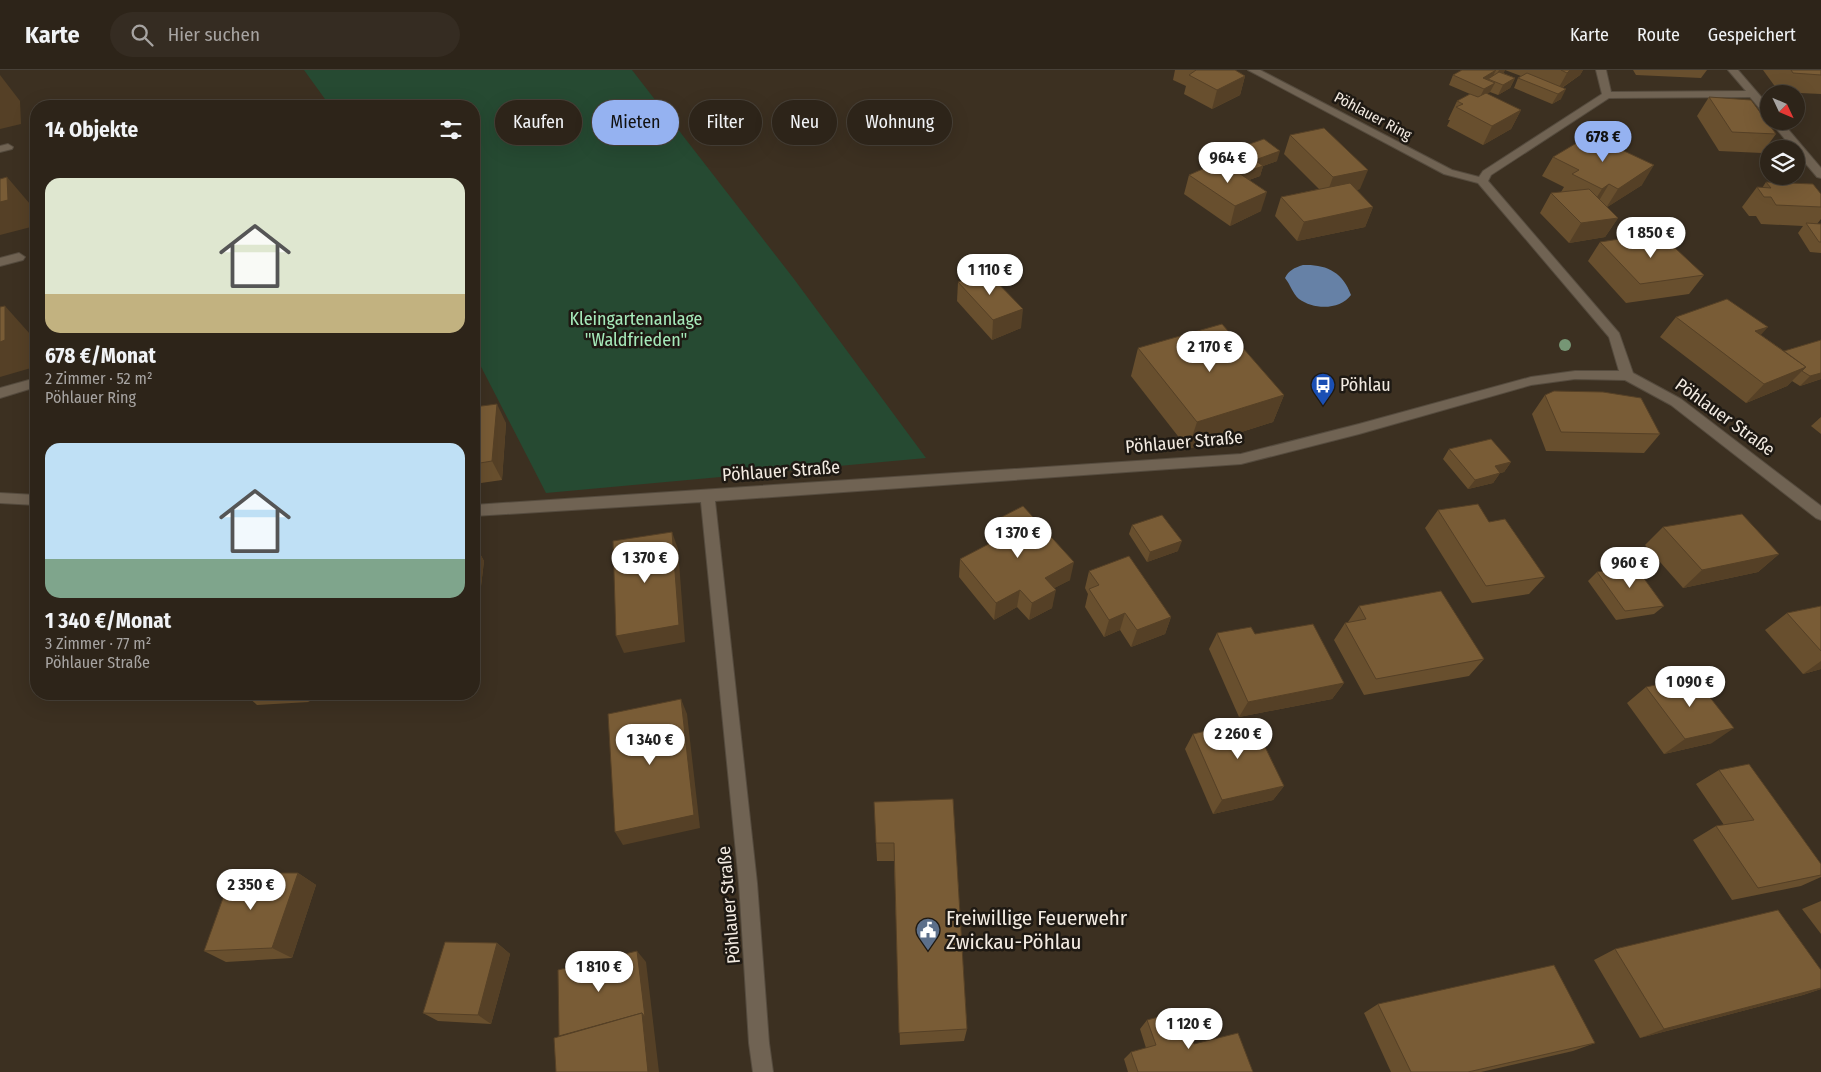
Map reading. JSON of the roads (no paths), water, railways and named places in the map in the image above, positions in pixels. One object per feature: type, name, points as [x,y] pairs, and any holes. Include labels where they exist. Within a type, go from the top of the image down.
[{"type":"street","name":"Pöhlauer Ring","points":[[1253,70],[1448,172],[1482,181]]},
{"type":"street","points":[[1601,70],[1608,95]]},
{"type":"street","points":[[1733,70],[1760,103]]},
{"type":"street","points":[[1627,376],[1615,336],[1482,181],[1487,173],[1608,95],[1752,94]]},
{"type":"street","points":[[1783,130],[1821,175]]},
{"type":"street","points":[[0,262],[19,257]]},
{"type":"street","name":"Pöhlauer Straße","points":[[480,510],[1241,459],[1531,381],[1575,375],[1627,376],[1676,402],[1821,514]]},
{"type":"street","points":[[0,394],[30,385]]},
{"type":"street","name":"Pöhlauer Straße","points":[[707,496],[748,883],[759,1043],[763,1072]]},
{"type":"street","points":[[0,498],[30,500]]},
{"type":"water","points":[[1303,265],[1319,266],[1333,271],[1343,280],[1351,295],[1340,304],[1334,306],[1319,307],[1305,303],[1295,294],[1285,278],[1292,270]]},
{"type":"place","name":"Pöhlau","points":[[1323,406]]},
{"type":"place","name":"Freiwillige Feuerwehr Zwickau-Pöhlau","points":[[928,951]]},
{"type":"park label","name":"Kleingartenanlage \"Waldfrieden\"","points":[[636,329]]}]
